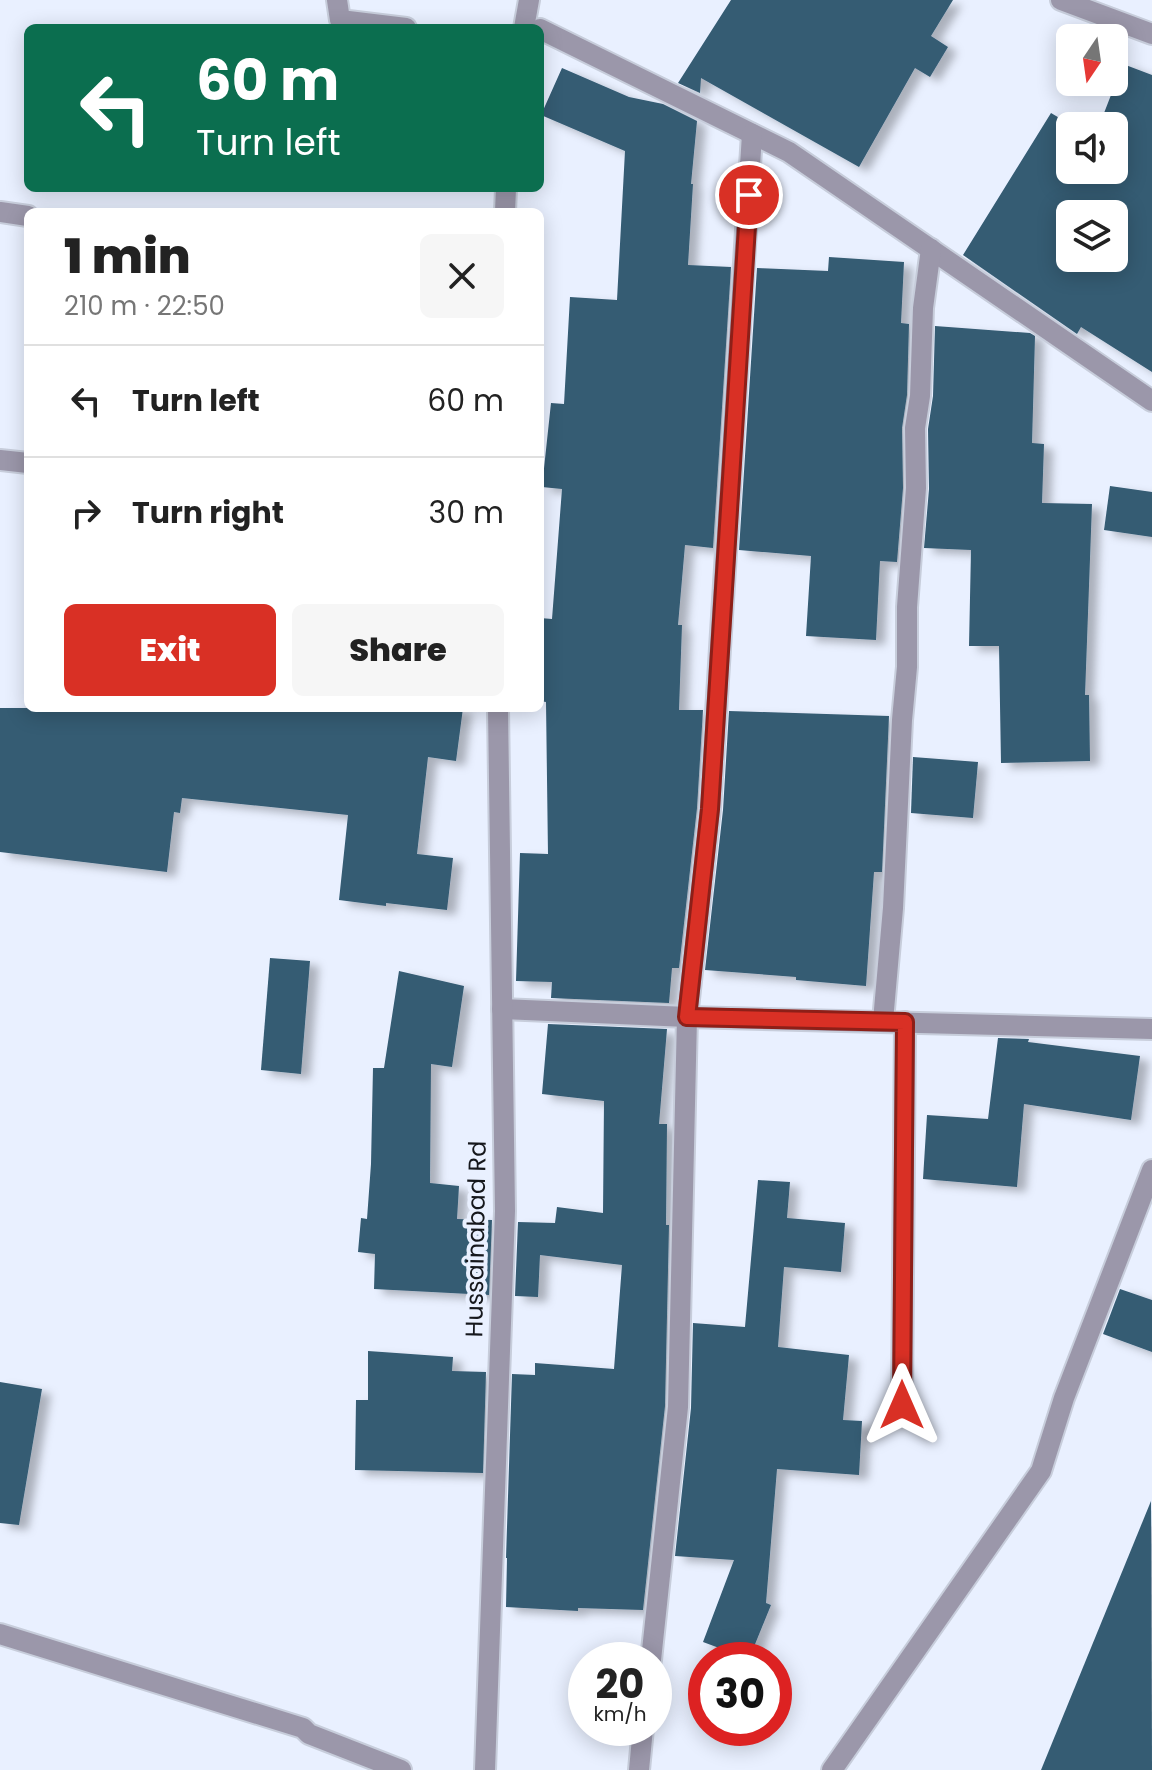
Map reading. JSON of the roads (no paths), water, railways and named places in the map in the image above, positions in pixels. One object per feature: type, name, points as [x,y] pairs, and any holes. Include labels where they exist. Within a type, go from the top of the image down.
[{"type":"street","points":[[337,0],[340,20],[373,24]]},
{"type":"street","points":[[529,0],[532,24]]},
{"type":"street","points":[[1061,0],[1152,34]]},
{"type":"street","points":[[544,33],[789,152],[1152,401]]},
{"type":"street","points":[[653,1642],[678,1407],[687,1017],[710,809],[752,134]]},
{"type":"street","points":[[0,212],[24,215]]},
{"type":"street","points":[[883,1021],[907,667],[907,592],[916,488],[915,428],[920,396],[923,308],[931,249]]},
{"type":"street","points":[[0,460],[24,463]]},
{"type":"street","name":"Hussainabad Rd","points":[[485,1770],[505,1211],[498,712]]},
{"type":"street","points":[[502,1009],[1152,1029]]},
{"type":"street","points":[[902,1405],[905,1022]]},
{"type":"street","points":[[832,1770],[1041,1471],[1064,1398],[1152,1170]]},
{"type":"street","points":[[0,1634],[303,1728],[309,1734],[401,1770]]},
{"type":"street","points":[[639,1770],[641,1746]]}]
